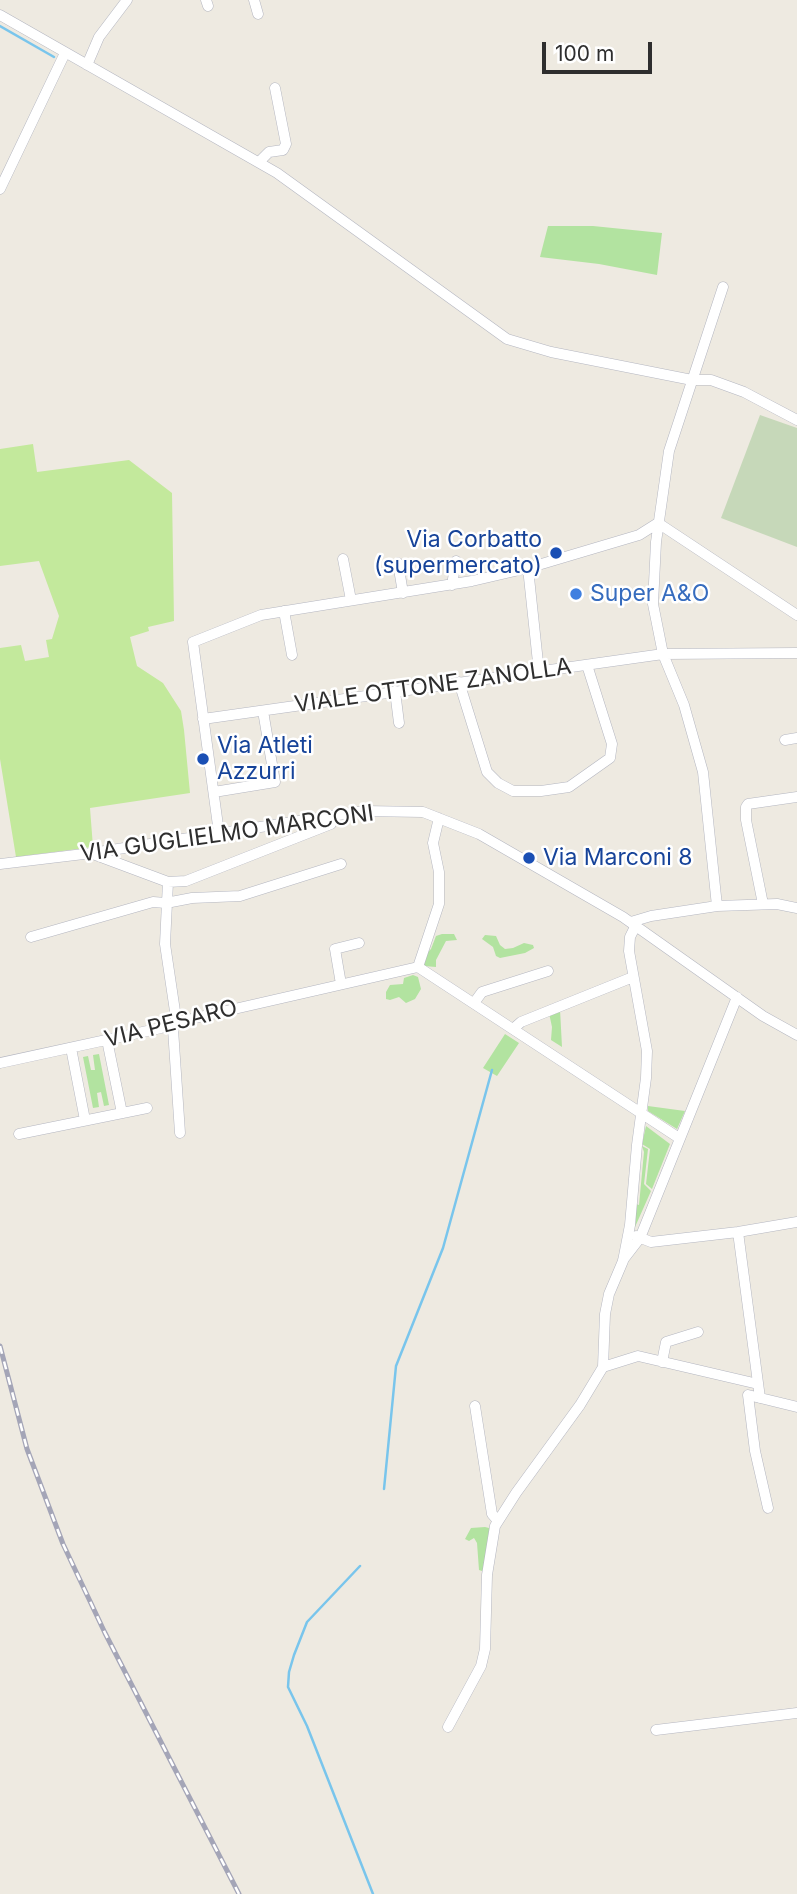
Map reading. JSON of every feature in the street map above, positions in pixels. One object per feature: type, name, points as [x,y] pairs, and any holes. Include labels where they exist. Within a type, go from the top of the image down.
[{"type":"street","points":[[87,65],[99,37],[128,0]]},
{"type":"street","points":[[254,0],[258,13]]},
{"type":"street","points":[[0,15],[277,173],[507,339],[551,352],[692,380],[711,380],[727,385],[797,420]]},
{"type":"street","points":[[0,189],[65,53]]},
{"type":"street","points":[[259,162],[269,152],[283,150],[286,144],[275,88]]},
{"type":"street","points":[[717,906],[703,772],[684,705],[663,654],[653,604],[656,542],[669,451],[723,287]]},
{"type":"street","points":[[219,833],[193,642],[261,615],[452,585],[528,568],[639,535],[658,523]]},
{"type":"street","points":[[658,523],[797,615]]},
{"type":"street","points":[[639,535],[656,542]]},
{"type":"street","points":[[343,559],[352,600]]},
{"type":"street","points":[[452,585],[456,561]]},
{"type":"street","points":[[398,563],[402,593]]},
{"type":"street","points":[[528,568],[539,672]]},
{"type":"street","points":[[284,611],[292,655]]},
{"type":"street","name":"VIALE OTTONE ZANOLLA","points":[[204,719],[663,654],[797,653]]},
{"type":"street","points":[[459,682],[487,772],[498,783],[513,791],[541,791],[569,787],[610,758],[612,744],[587,665]]},
{"type":"street","points":[[395,691],[399,723]]},
{"type":"street","points":[[214,792],[275,782],[263,711]]},
{"type":"street","points":[[785,740],[797,738]]},
{"type":"street","points":[[763,904],[746,820],[746,807],[748,804],[797,797]]},
{"type":"street","name":"VIA GUGLIELMO MARCONI","points":[[0,864],[92,853],[364,811],[423,812],[479,834],[633,923],[763,1016],[797,1035]]},
{"type":"street","points":[[92,853],[168,882],[186,881],[331,824],[334,816]]},
{"type":"street","points":[[439,818],[433,843],[439,872],[439,904],[418,967],[679,1138]]},
{"type":"street","points":[[32,937],[153,902],[240,896],[341,864]]},
{"type":"street","points":[[168,882],[165,944],[173,994],[180,1133]]},
{"type":"street","points":[[448,1727],[481,1666],[485,1649],[487,1575],[492,1537],[498,1521],[603,1367],[606,1304],[623,1261],[643,1114],[647,1051],[633,977],[630,940],[633,923],[651,916],[717,906],[777,904],[797,908]]},
{"type":"street","points":[[341,984],[335,949],[359,943]]},
{"type":"street","name":"VIA PESARO","points":[[0,1063],[418,967]]},
{"type":"street","points":[[474,1003],[482,992],[548,971]]},
{"type":"street","points":[[513,1029],[521,1022],[633,977]]},
{"type":"street","points":[[623,1261],[640,1238],[737,997]]},
{"type":"street","points":[[107,1040],[122,1113]]},
{"type":"street","points":[[71,1048],[85,1120]]},
{"type":"street","points":[[19,1134],[146,1108]]},
{"type":"street","points":[[628,1233],[651,1242],[797,1222]]},
{"type":"street","points":[[738,1232],[760,1398]]},
{"type":"street","points":[[662,1362],[666,1342],[698,1332]]},
{"type":"street","points":[[603,1367],[638,1356],[758,1384]]},
{"type":"street","points":[[768,1508],[755,1451],[748,1395],[797,1407]]},
{"type":"street","points":[[475,1406],[492,1514],[498,1521]]},
{"type":"street","points":[[656,1730],[797,1713]]},
{"type":"green space","points":[[548,226],[593,226],[662,233],[657,275],[540,257]]},
{"type":"green space","points":[[760,415],[797,428],[797,547],[721,518]]},
{"type":"green space","points":[[33,444],[37,472],[129,460],[172,493],[174,621],[148,627],[149,631],[130,637],[137,666],[163,683],[181,711],[190,793],[90,808],[93,847],[16,857],[0,759],[0,648],[21,645],[25,661],[49,657],[46,640],[52,639],[59,616],[39,561],[0,566],[0,449]]},
{"type":"green space","points":[[454,934],[457,940],[446,941],[436,960],[436,967],[424,966],[436,936]]},
{"type":"green space","points":[[485,935],[496,936],[505,949],[524,943],[533,945],[534,948],[525,953],[500,958],[496,956],[493,947],[482,939]]},
{"type":"green space","points":[[413,975],[418,977],[421,989],[415,999],[406,1003],[399,997],[386,999],[390,985],[403,984],[404,978]]},
{"type":"green space","points":[[560,1009],[562,1047],[551,1040],[549,1013]]},
{"type":"green space","points":[[505,1034],[519,1043],[497,1076],[483,1068]]},
{"type":"green space","points":[[99,1054],[109,1105],[104,1106],[101,1092],[97,1093],[99,1107],[93,1108],[83,1057],[88,1056],[91,1070],[95,1070],[93,1055]]},
{"type":"green space","points":[[648,1106],[685,1111],[677,1129],[648,1111]]},
{"type":"green space","points":[[646,1126],[670,1144],[652,1189],[646,1184],[650,1149],[642,1144]]},
{"type":"green space","points":[[642,1146],[648,1149],[644,1184],[651,1191],[635,1227],[644,1152]]},
{"type":"green space","points":[[485,1527],[491,1532],[485,1570],[482,1571],[479,1570],[477,1543],[474,1538],[469,1541],[465,1539],[471,1528]]},
{"type":"waterway","points":[[0,26],[54,57]]},
{"type":"waterway","points":[[384,1489],[396,1366],[443,1248],[492,1070]]},
{"type":"waterway","points":[[360,1566],[307,1622],[289,1672],[288,1687],[307,1726],[373,1894]]},
{"type":"railway","points":[[0,1346],[27,1449],[63,1544],[105,1633],[239,1894]]},
{"type":"place","name":"Via Corbatto (supermercato)","points":[[556,553]]},
{"type":"place","name":"Super A&O","points":[[576,594]]},
{"type":"place","name":"Via Atleti Azzurri","points":[[203,759]]},
{"type":"place","name":"Via Marconi 8","points":[[529,858]]}]
